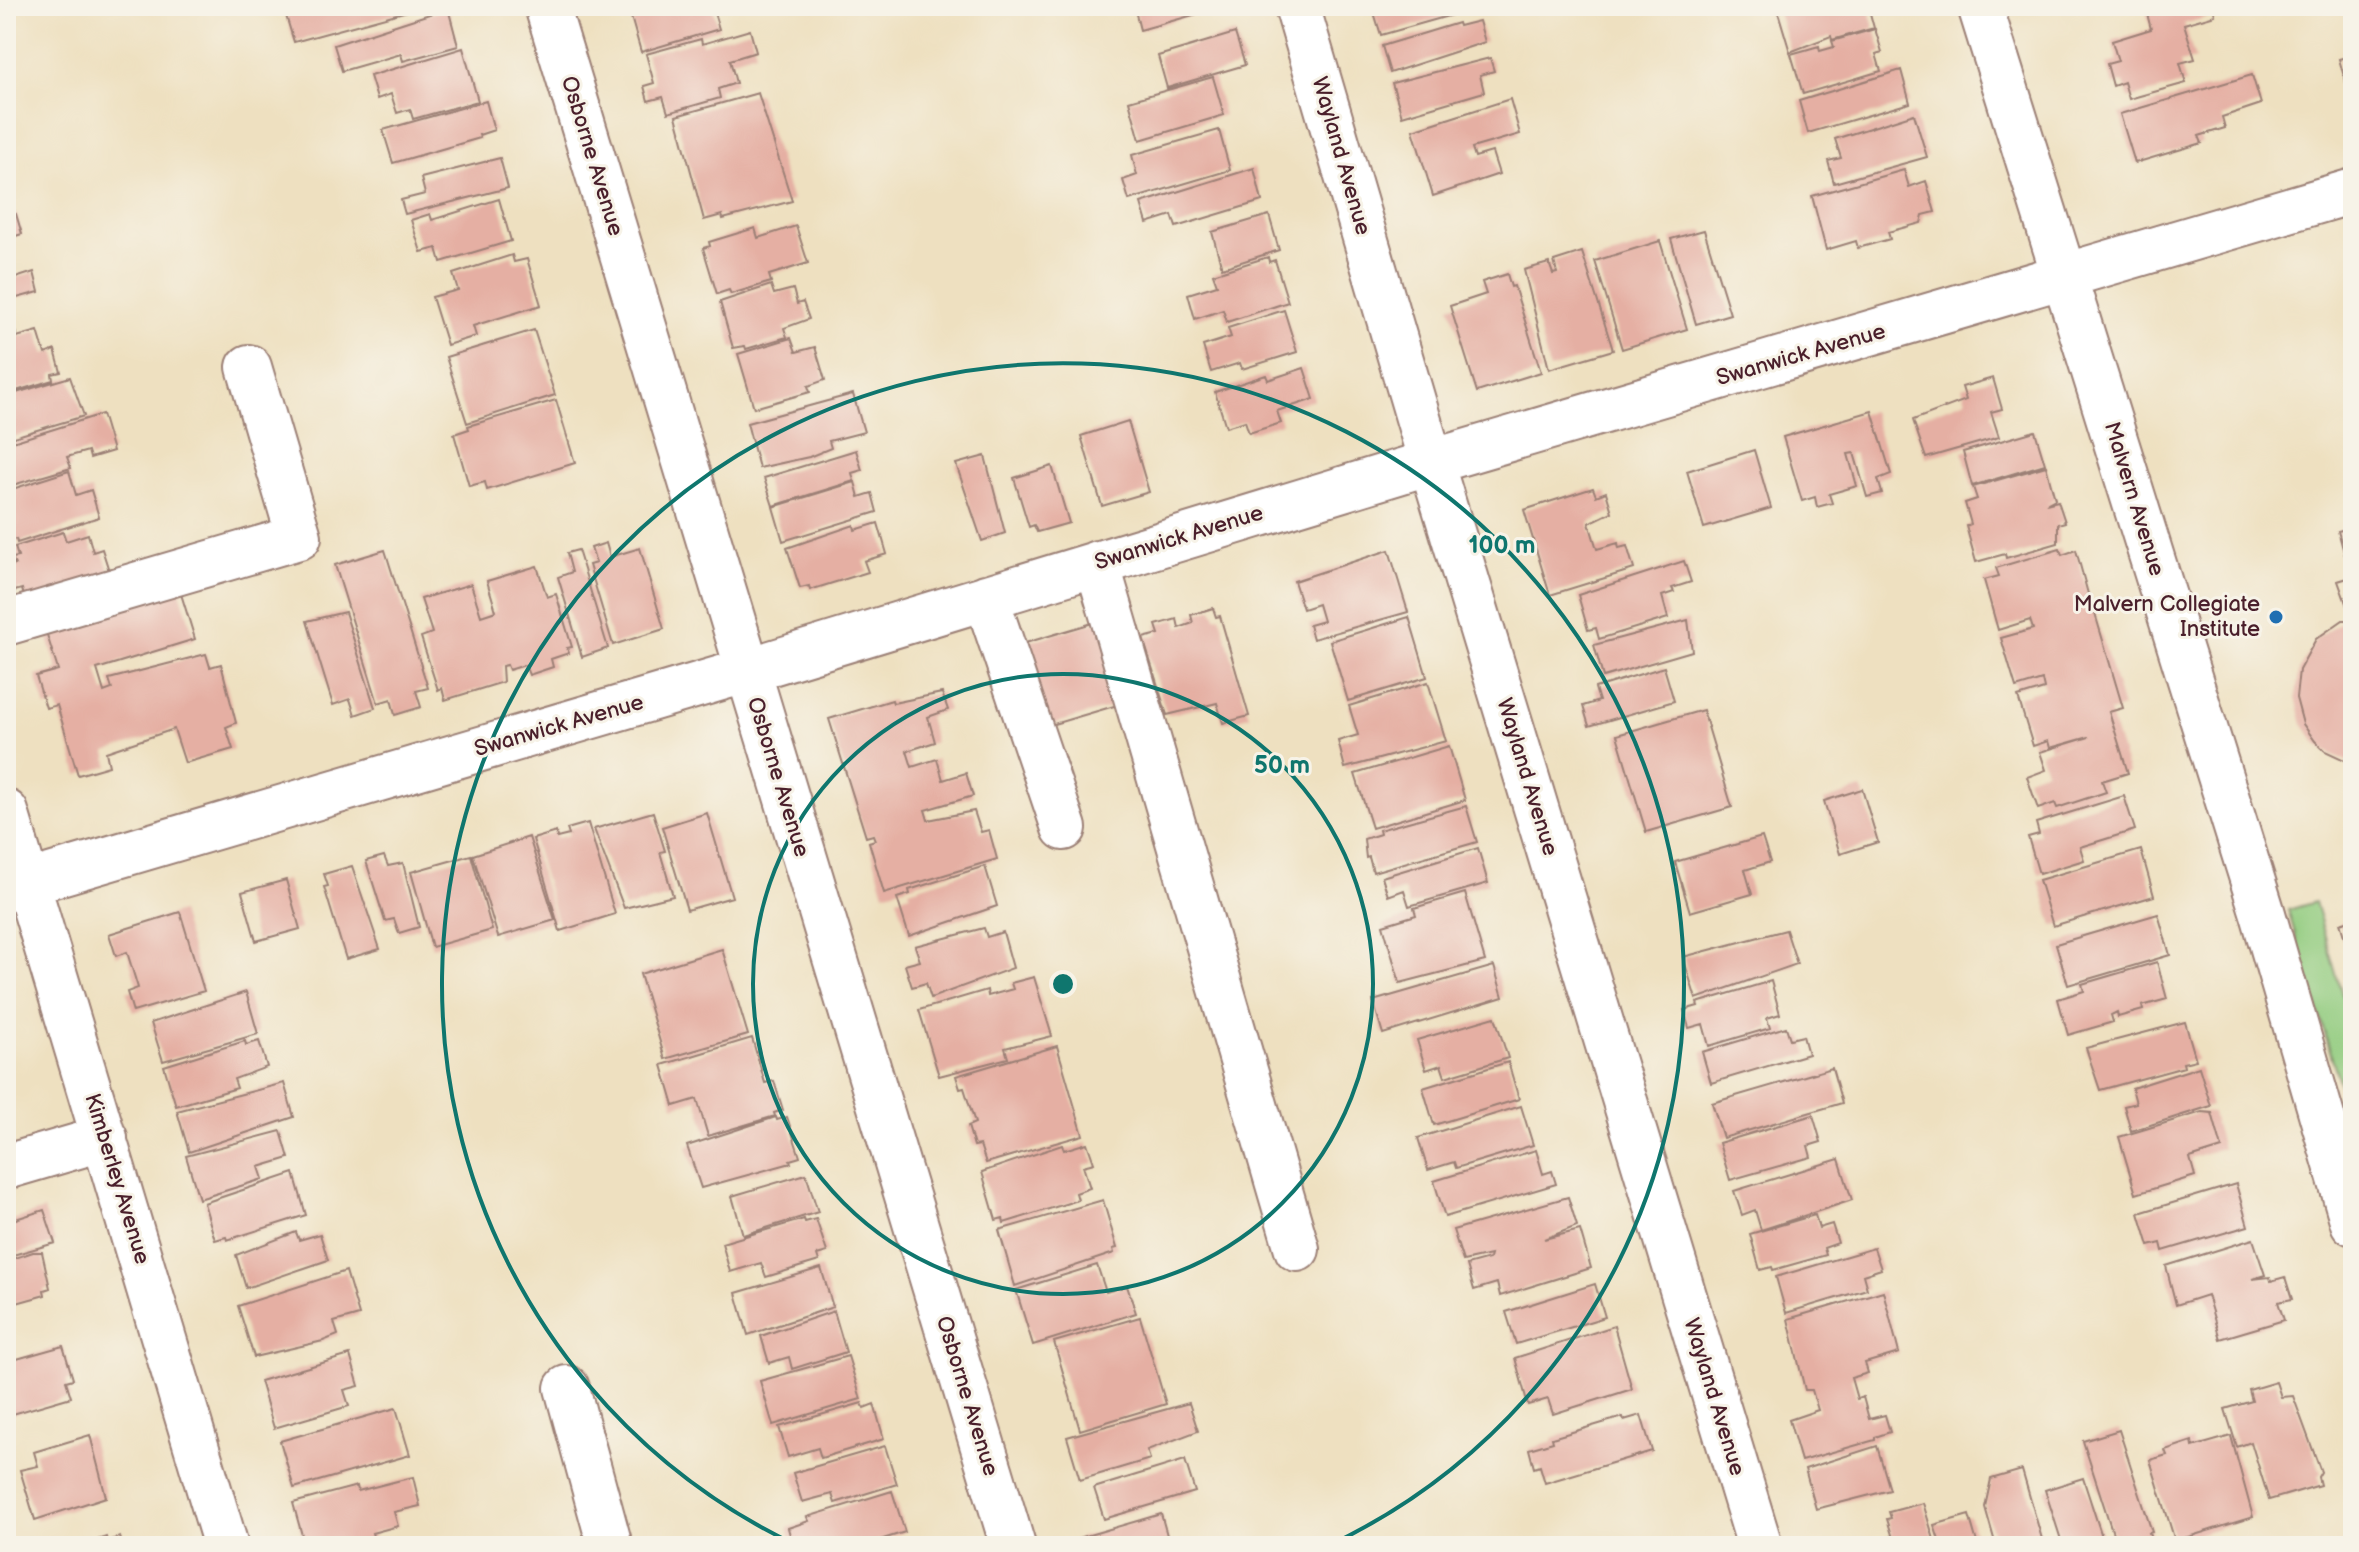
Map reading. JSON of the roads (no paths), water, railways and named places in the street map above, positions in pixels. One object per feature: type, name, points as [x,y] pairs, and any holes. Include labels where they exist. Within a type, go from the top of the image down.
[{"type":"street","name":"Osborne Avenue","points":[[547,6],[745,671],[1013,1546]]},
{"type":"street","name":"Wayland Avenue","points":[[1297,6],[1431,462],[1760,1546]]},
{"type":"street","name":"Malvern Avenue","points":[[1980,6],[2263,914],[2353,1223]]},
{"type":"street","name":"Swanwick Avenue","points":[[17,885],[745,671],[1431,462],[2064,279],[2353,191]]},
{"type":"street","points":[[6,623],[299,537],[249,367]]},
{"type":"street","points":[[1097,563],[1297,1249]]},
{"type":"street","points":[[986,597],[1064,828]]},
{"type":"street","name":"Kimberley Avenue","points":[[6,812],[17,885],[105,1138],[226,1546]]},
{"type":"street","points":[[6,1167],[105,1138]]},
{"type":"street","points":[[567,1388],[610,1546]]},
{"type":"place","name":"Malvern Collegiate Institute","points":[[2276,617]]}]
